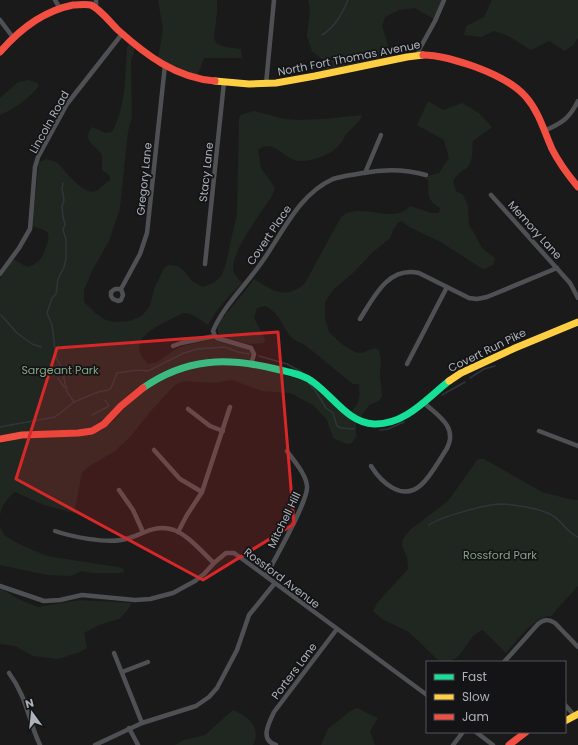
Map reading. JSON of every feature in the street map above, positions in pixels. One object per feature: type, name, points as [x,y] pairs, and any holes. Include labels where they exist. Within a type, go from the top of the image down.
[{"type":"street","points":[[96,0],[96,9]]},
{"type":"street","points":[[266,84],[274,0]]},
{"type":"street","points":[[418,55],[419,50],[435,21],[444,0]]},
{"type":"street","points":[[0,52],[12,36],[56,2],[77,2],[88,4],[96,9]]},
{"type":"street","name":"North Fort Thomas Avenue","points":[[96,9],[122,34],[141,49],[165,65],[196,79],[250,85],[266,84],[342,71],[418,55],[432,55],[445,58],[484,71],[503,80],[528,98],[534,107],[558,159],[578,187]]},
{"type":"street","points":[[0,20],[12,36]]},
{"type":"street","name":"Lincoln Road","points":[[0,274],[19,248],[30,229],[35,167],[38,157],[67,104],[122,34]]},
{"type":"street","name":"Gregory Lane","points":[[121,289],[136,260],[147,233],[165,65]]},
{"type":"street","name":"Stacy Lane","points":[[205,264],[224,82]]},
{"type":"street","points":[[544,131],[565,120],[572,112],[578,101]]},
{"type":"street","points":[[365,173],[381,135]]},
{"type":"street","name":"Covert Place","points":[[215,336],[214,330],[223,313],[260,266],[302,203],[320,188],[334,179],[389,170],[403,170],[426,175]]},
{"type":"street","name":"Memory Lane","points":[[491,195],[573,286],[578,298]]},
{"type":"street","points":[[360,319],[385,282],[398,274],[410,272],[419,273],[469,298],[481,298],[557,268]]},
{"type":"street","points":[[407,364],[447,287]]},
{"type":"street","name":"Covert Run Pike","points":[[0,439],[23,435],[88,432],[103,424],[135,394],[156,380],[200,364],[223,361],[251,364],[288,372],[309,379],[320,387],[350,416],[363,422],[379,424],[410,413],[424,403],[442,386],[461,373],[515,348],[578,322]]},
{"type":"street","points":[[173,346],[215,336],[222,340],[252,348],[254,354],[251,364]]},
{"type":"street","points":[[371,466],[376,475],[386,484],[399,491],[411,491],[416,489],[424,482],[447,449],[450,435],[444,420],[424,403]]},
{"type":"street","points":[[178,532],[186,515],[202,492],[230,407]]},
{"type":"street","points":[[188,409],[210,426],[223,431]]},
{"type":"street","points":[[539,430],[578,446]]},
{"type":"street","points":[[154,450],[177,477],[202,492]]},
{"type":"street","name":"Mitchell Hill","points":[[266,576],[308,492],[306,481],[287,451]]},
{"type":"street","points":[[119,490],[133,510],[143,532]]},
{"type":"street","points":[[55,531],[76,536],[115,541],[128,539],[143,532],[158,528],[166,528],[178,532],[214,563]]},
{"type":"street","name":"Rossford Avenue","points":[[0,586],[44,601],[91,595],[135,600],[150,599],[173,593],[195,581],[226,553],[234,553],[426,694]]},
{"type":"street","points":[[95,745],[129,728],[196,706],[214,692],[237,650],[247,620],[275,583]]},
{"type":"street","points":[[505,661],[538,624],[545,620],[552,620],[578,647]]},
{"type":"street","name":"Porters Lane","points":[[276,745],[270,744],[266,731],[277,707],[337,629]]},
{"type":"street","points":[[114,653],[142,723]]},
{"type":"street","points":[[122,672],[148,662]]},
{"type":"street","points":[[9,673],[24,697],[40,745]]},
{"type":"street","points":[[566,706],[576,715],[566,720]]},
{"type":"street","points":[[129,728],[138,745]]},
{"type":"street","points":[[453,745],[462,733]]},
{"type":"street","points":[[477,733],[493,745]]},
{"type":"street","points":[[509,745],[525,733]]},
{"type":"highlighted area","points":[[278,332],[294,524],[203,580],[16,479],[57,348]]},
{"type":"green space","points":[[158,0],[217,0],[214,38],[216,43],[225,47],[241,49],[242,58],[204,58],[197,77],[179,70],[158,58],[163,29]]},
{"type":"green space","points":[[308,0],[442,0],[434,19],[415,8],[399,10],[385,17],[382,26],[390,52],[394,58],[321,72],[323,67],[322,59],[312,51],[307,36],[310,10]]},
{"type":"green space","points":[[492,0],[578,0],[578,38],[573,45],[565,51],[549,41],[531,50],[508,36],[494,31],[481,37],[464,35],[466,26],[484,17]]},
{"type":"green space","name":"Sargeant Park","points":[[129,43],[135,47],[131,62],[132,117],[128,132],[120,208],[109,241],[92,271],[84,290],[84,302],[95,313],[106,320],[114,322],[129,321],[142,316],[150,306],[154,289],[164,268],[169,265],[178,266],[192,281],[203,287],[215,282],[222,275],[237,213],[239,118],[241,115],[254,111],[284,119],[298,120],[362,115],[337,148],[315,159],[304,161],[294,160],[269,146],[258,150],[261,168],[275,188],[272,196],[238,250],[233,267],[237,278],[242,283],[227,298],[208,325],[193,315],[183,313],[156,327],[148,333],[142,339],[139,347],[141,355],[148,364],[157,362],[176,349],[184,346],[215,339],[249,349],[251,354],[249,360],[180,366],[92,427],[85,429],[28,432],[0,436],[0,279],[13,259],[27,267],[31,266],[38,262],[43,256],[46,248],[48,238],[47,232],[32,226],[39,162],[47,159],[56,162],[81,187],[93,192],[98,190],[110,180],[110,176],[102,170],[102,154],[90,142],[88,135],[92,127],[105,133],[112,132],[117,122],[122,102],[127,48]]},
{"type":"green space","points":[[29,80],[37,83],[39,86],[21,103],[0,115],[0,98],[18,82]]},
{"type":"green space","points":[[428,101],[443,110],[462,103],[479,113],[492,127],[473,141],[470,164],[455,178],[453,182],[456,191],[463,195],[468,206],[469,224],[482,248],[495,258],[494,264],[485,269],[481,268],[439,241],[409,227],[402,221],[399,222],[394,228],[390,238],[333,290],[325,302],[325,319],[329,332],[343,345],[355,352],[361,353],[375,348],[379,350],[381,360],[380,374],[382,397],[379,401],[369,405],[361,417],[357,417],[351,412],[359,400],[359,384],[353,384],[305,345],[291,337],[279,318],[271,309],[265,306],[257,308],[254,318],[265,339],[264,343],[249,344],[220,336],[218,333],[218,326],[220,321],[254,279],[273,290],[285,293],[292,292],[305,283],[341,217],[349,212],[367,211],[395,214],[403,212],[410,206],[431,213],[439,213],[440,208],[430,199],[428,180],[425,179],[428,176],[439,173],[449,158],[444,140],[417,125]]},
{"type":"green space","points":[[219,363],[235,364],[274,372],[312,383],[349,419],[356,423],[356,437],[352,443],[347,444],[333,438],[327,420],[313,405],[290,393],[262,391],[232,380],[214,383],[185,381],[178,383],[170,390],[130,437],[115,451],[88,467],[82,473],[74,513],[44,505],[15,492],[5,503],[0,517],[0,444],[25,438],[83,435],[97,432],[107,426],[141,394],[161,381],[183,372]]},
{"type":"green space","name":"Rossford Park","points":[[478,459],[484,459],[542,492],[578,500],[578,586],[551,616],[545,617],[532,624],[506,653],[483,630],[472,638],[454,660],[439,661],[409,632],[382,619],[373,611],[377,603],[408,569],[407,557],[402,545],[403,539],[411,529],[448,501]]},
{"type":"green space","points":[[0,526],[4,535],[21,545],[47,556],[118,567],[124,569],[123,573],[92,573],[82,571],[71,576],[47,575],[0,565]]},
{"type":"green space","points":[[2,589],[18,599],[38,607],[80,600],[132,603],[119,619],[99,625],[84,633],[87,648],[80,652],[58,659],[33,656],[15,646],[0,644],[0,590]]},
{"type":"green space","points":[[357,708],[378,718],[370,731],[375,745],[321,745],[328,729],[349,712]]},
{"type":"green space","points":[[233,710],[244,715],[255,728],[256,733],[253,745],[175,745],[184,740],[205,735]]},
{"type":"waterway","points":[[322,35],[327,32],[338,20],[348,0]]},
{"type":"waterway","points":[[63,183],[62,189],[64,200],[62,207],[65,224],[63,230],[66,239],[66,259],[58,279],[56,294],[52,298],[47,313],[52,325],[56,357],[62,369],[67,392],[74,402]]},
{"type":"waterway","points":[[1,315],[17,333],[32,344],[41,347]]},
{"type":"waterway","points":[[0,427],[55,417],[74,402],[111,388],[117,373],[138,370],[148,371],[184,353],[197,349],[225,347],[238,352],[250,354]]},
{"type":"waterway","points":[[259,356],[287,364],[302,372]]},
{"type":"waterway","points":[[470,378],[484,369],[495,366]]},
{"type":"waterway","points":[[58,378],[64,387],[67,388]]},
{"type":"waterway","points":[[442,395],[465,382]]},
{"type":"waterway","points":[[308,383],[315,390],[326,408],[333,413],[337,426],[341,428],[354,429]]},
{"type":"waterway","points":[[92,415],[109,406],[105,400]]},
{"type":"waterway","points":[[380,430],[388,429],[404,422]]},
{"type":"waterway","points":[[429,525],[442,518],[462,512],[492,505],[505,504],[532,508],[550,514],[578,537]]},
{"type":"traffic: fast","points":[[143,388],[159,378],[191,366],[224,362],[258,365],[290,372],[309,379],[341,408],[356,419],[374,424],[385,423],[405,416],[449,381]]},
{"type":"traffic: slow","points":[[215,81],[249,84],[276,83],[423,55]]},
{"type":"traffic: slow","points":[[449,381],[461,373],[515,348],[578,322]]},
{"type":"traffic: slow","points":[[566,720],[578,714]]},
{"type":"traffic: jam","points":[[0,52],[15,36],[32,22],[62,8],[73,5],[91,5],[139,48],[162,64],[187,75],[215,81]]},
{"type":"traffic: jam","points":[[423,55],[442,57],[473,66],[502,78],[521,92],[531,103],[541,122],[552,149],[578,187]]},
{"type":"traffic: jam","points":[[0,439],[22,435],[92,431],[104,424],[121,406],[143,388]]},
{"type":"traffic: jam","points":[[509,745],[525,733]]}]
